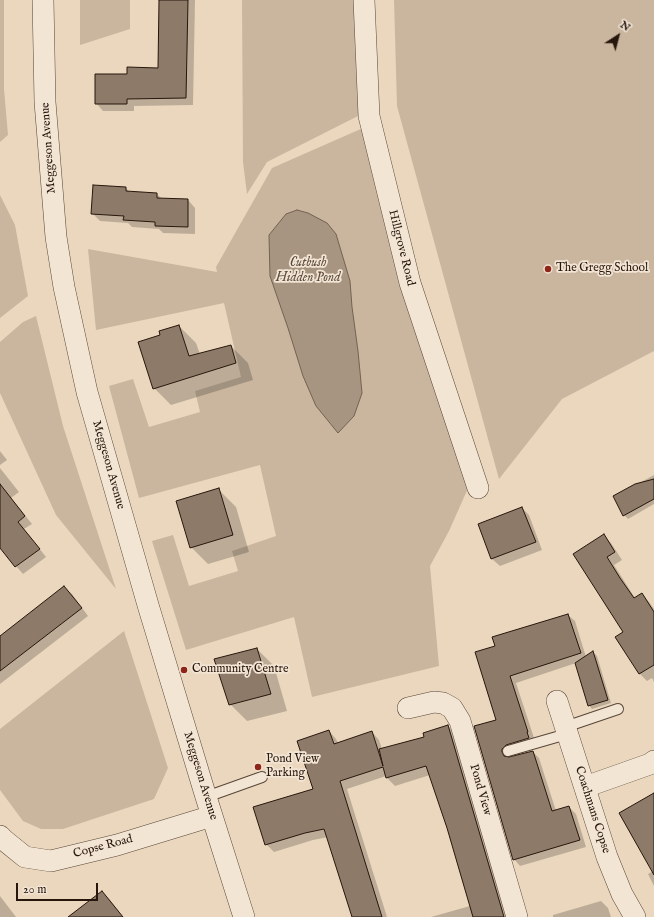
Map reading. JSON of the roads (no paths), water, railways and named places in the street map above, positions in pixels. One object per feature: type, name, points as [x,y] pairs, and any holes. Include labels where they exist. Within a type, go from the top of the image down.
[{"type":"street","name":"Meggeson Avenue","points":[[43,0],[45,102],[56,237],[64,287],[89,400],[148,605],[244,917]]},
{"type":"street","name":"Hillgrove Road","points":[[364,0],[369,116],[410,283],[478,488]]},
{"type":"street","name":"Coachmans Copse","points":[[556,701],[607,857],[622,894],[635,917]]},
{"type":"street","name":"Pond View","points":[[408,708],[434,702],[443,704],[452,708],[460,722],[517,917]]},
{"type":"street","points":[[585,787],[654,762]]},
{"type":"street","name":"Copse Road","points":[[0,836],[25,857],[51,861],[117,844],[209,806]]},
{"type":"lane","points":[[508,751],[618,709]]},
{"type":"lane","points":[[209,806],[262,777]]},
{"type":"water","name":"Cutbush Hidden Pond","points":[[297,210],[308,213],[327,223],[336,234],[350,281],[362,393],[354,416],[338,433],[316,406],[303,376],[270,276],[269,235],[286,214]]},
{"type":"place","name":"The Gregg School","points":[[548,269]]},
{"type":"place","name":"Community Centre","points":[[184,670]]},
{"type":"place","name":"Pond View Parking","points":[[258,767]]}]
